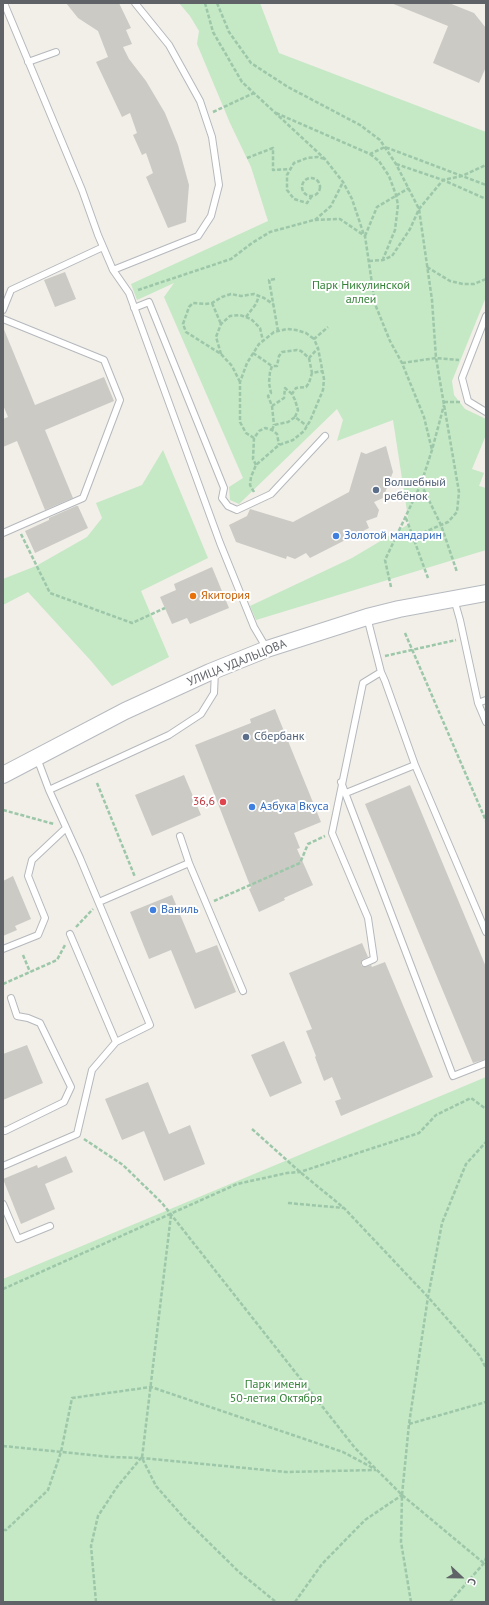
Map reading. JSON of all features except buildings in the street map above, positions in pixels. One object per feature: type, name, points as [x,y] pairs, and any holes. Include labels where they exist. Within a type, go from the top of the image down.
[{"type":"street","name":"УЛИЦА УДАЛЬЦОВА","points":[[3,775],[125,711],[215,670],[267,649],[367,617],[399,609],[486,593]]},
{"type":"lane","points":[[4,3],[82,190],[103,247],[113,270],[128,293],[220,543],[254,627],[267,649]]},
{"type":"lane","points":[[113,270],[198,236],[211,216],[219,184],[212,137],[200,101],[169,45],[135,3]]},
{"type":"lane","points":[[28,62],[56,52]]},
{"type":"lane","points":[[3,310],[12,290],[103,247]]},
{"type":"lane","points":[[134,308],[150,302],[224,488],[222,498],[228,506],[237,510],[271,494],[325,436]]},
{"type":"lane","points":[[486,316],[462,378],[468,401],[486,412]]},
{"type":"lane","points":[[3,319],[104,360],[120,400],[83,498],[3,533]]},
{"type":"lane","points":[[454,598],[478,703],[486,722]]},
{"type":"lane","points":[[367,617],[381,672],[415,765],[486,932]]},
{"type":"lane","points":[[49,790],[169,735],[201,714],[214,693],[215,670]]},
{"type":"lane","points":[[365,963],[374,959],[368,918],[332,833],[363,683],[381,672]]},
{"type":"lane","points":[[478,703],[486,700]]},
{"type":"lane","points":[[3,1166],[77,1134],[92,1070],[116,1042],[150,1025],[49,790],[37,757]]},
{"type":"lane","points":[[346,792],[415,765]]},
{"type":"lane","points":[[342,782],[453,1076],[486,1064]]},
{"type":"lane","points":[[3,949],[38,935],[45,918],[28,876],[32,860],[66,828]]},
{"type":"lane","points":[[180,836],[189,863],[243,991]]},
{"type":"lane","points":[[98,902],[189,863]]},
{"type":"lane","points":[[70,934],[116,1042]]},
{"type":"lane","points":[[3,1130],[6,1131],[64,1102],[71,1087],[40,1023],[28,1018],[17,1016],[11,998]]},
{"type":"lane","points":[[3,1204],[18,1239],[50,1226]]},
{"type":"path","points":[[205,3],[213,32],[242,82],[325,159],[343,182],[352,199],[365,236],[375,304],[390,341],[402,363],[424,417],[432,450]]},
{"type":"path","points":[[217,3],[229,32],[251,63],[288,86],[360,125],[380,140],[396,164],[419,209],[432,300],[436,358],[459,492],[457,512],[448,522],[414,537]]},
{"type":"path","points":[[205,116],[254,93]]},
{"type":"path","points":[[274,112],[370,154],[379,161],[389,176],[398,205],[394,230],[383,260]]},
{"type":"path","points":[[370,154],[385,147],[486,185]]},
{"type":"path","points":[[247,158],[273,148],[273,170],[290,169]]},
{"type":"path","points":[[312,196],[306,195],[302,190],[302,183],[310,177],[316,179],[320,186],[319,192],[312,196],[307,202],[294,199],[287,190],[287,175],[294,162],[307,158],[318,157],[325,159]]},
{"type":"path","points":[[396,164],[443,180],[486,199]]},
{"type":"path","points":[[369,261],[383,260],[392,256],[410,229],[419,209],[443,180],[462,176],[486,165]]},
{"type":"path","points":[[314,220],[331,206],[343,182]]},
{"type":"path","points":[[365,236],[377,207],[409,188]]},
{"type":"path","points":[[128,293],[231,259],[252,243],[270,232],[314,220],[340,219],[365,236]]},
{"type":"path","points":[[427,267],[450,281],[463,284],[474,284],[486,279]]},
{"type":"path","points":[[275,278],[269,280],[278,331]]},
{"type":"path","points":[[240,382],[232,366],[221,354],[186,332],[183,324],[189,307],[193,303],[212,303],[231,294],[241,296],[254,294],[273,304]]},
{"type":"path","points":[[246,317],[256,304],[259,296]]},
{"type":"path","points":[[212,303],[221,324]]},
{"type":"path","points":[[221,354],[216,337],[221,324],[230,316],[240,314],[251,319],[260,328],[263,341]]},
{"type":"path","points":[[314,339],[328,327]]},
{"type":"path","points":[[254,438],[246,433],[240,422],[240,382],[247,363],[263,341],[274,332],[287,329],[306,333],[314,339],[318,348],[323,371],[323,390],[307,426],[293,440],[279,445],[256,465],[250,484],[254,490],[256,500]]},
{"type":"path","points":[[309,358],[318,348]]},
{"type":"path","points":[[253,353],[272,366],[277,366],[279,356],[282,352],[297,350],[301,351],[309,358],[312,373],[309,383],[306,387],[296,388],[292,394]]},
{"type":"path","points":[[402,363],[436,358],[468,360]]},
{"type":"path","points":[[272,366],[269,383],[270,393],[268,396],[272,406],[274,425],[272,430]]},
{"type":"path","points":[[312,373],[323,371]]},
{"type":"path","points":[[272,406],[284,398],[285,388],[292,394],[298,410],[296,417],[288,422],[274,425]]},
{"type":"path","points":[[444,402],[468,401]]},
{"type":"path","points":[[391,587],[385,560],[421,484],[432,450],[444,402]]},
{"type":"path","points":[[296,417],[307,426]]},
{"type":"path","points":[[256,465],[254,459],[254,438],[259,431],[265,428],[272,430],[277,434],[279,445]]},
{"type":"path","points":[[421,484],[441,526],[457,572]]},
{"type":"path","points":[[406,517],[428,578]]},
{"type":"path","points":[[17,526],[50,593],[132,623],[165,608]]},
{"type":"path","points":[[404,632],[486,821]]},
{"type":"path","points":[[377,658],[464,638]]},
{"type":"path","points":[[97,783],[138,885]]},
{"type":"path","points":[[3,810],[66,828]]},
{"type":"path","points":[[206,904],[300,864],[308,844],[332,833]]},
{"type":"path","points":[[3,984],[57,960],[70,934],[98,902]]},
{"type":"path","points":[[23,955],[30,972]]},
{"type":"path","points":[[3,1290],[237,1184],[287,1173],[300,1172],[419,1133],[436,1115],[471,1098],[486,1109]]},
{"type":"path","points":[[252,1129],[300,1172],[344,1208],[428,1297],[479,1355],[486,1368]]},
{"type":"path","points":[[77,1134],[123,1165],[162,1203],[351,1443],[402,1495],[485,1564]]},
{"type":"path","points":[[411,1602],[401,1542],[402,1495],[409,1424],[428,1297],[442,1223],[466,1164],[486,1142]]},
{"type":"path","points":[[288,1203],[344,1208]]},
{"type":"path","points":[[96,1602],[91,1546],[98,1516],[117,1487],[142,1458],[171,1214]]},
{"type":"path","points":[[3,1530],[6,1530],[48,1490],[61,1452],[72,1398],[151,1387],[343,1452],[377,1470]]},
{"type":"path","points":[[409,1424],[486,1402]]},
{"type":"path","points":[[3,1446],[286,1472],[377,1470]]},
{"type":"path","points":[[142,1458],[156,1486],[185,1519],[239,1572],[276,1602]]},
{"type":"path","points":[[295,1602],[322,1564],[365,1520],[402,1495]]},
{"type":"path","points":[[450,1602],[485,1564],[486,1558]]},
{"type":"green space","name":"Парк Никулинской аллеи","points":[[179,3],[260,3],[279,53],[486,132],[486,297],[452,381],[454,395],[465,409],[486,419],[486,435],[472,469],[484,473],[479,486],[486,488],[486,550],[256,620],[250,606],[352,558],[409,524],[393,420],[337,441],[343,420],[337,409],[239,504],[230,500],[229,487],[243,478],[164,297],[174,283],[137,300],[131,284],[268,221],[251,167],[230,123],[197,44],[199,31],[190,16]]},
{"type":"green space","points":[[163,450],[208,558],[141,591],[169,657],[112,686],[28,592],[3,605],[3,579],[36,566],[87,537],[102,518],[96,503],[142,485]]},
{"type":"green space","name":"Парк имени 50-летия Октября","points":[[486,1077],[486,1602],[3,1602],[3,1279]]},
{"type":"place","name":"Волшебный ребёнок","points":[[376,490]]},
{"type":"place","name":"Золотой мандарин","points":[[336,536]]},
{"type":"place","name":"Якитория","points":[[193,596]]},
{"type":"place","name":"Сбербанк","points":[[246,737]]},
{"type":"place","name":"36,6","points":[[223,802]]},
{"type":"place","name":"Азбука Вкуса","points":[[252,807]]},
{"type":"place","name":"Ваниль","points":[[153,910]]}]
